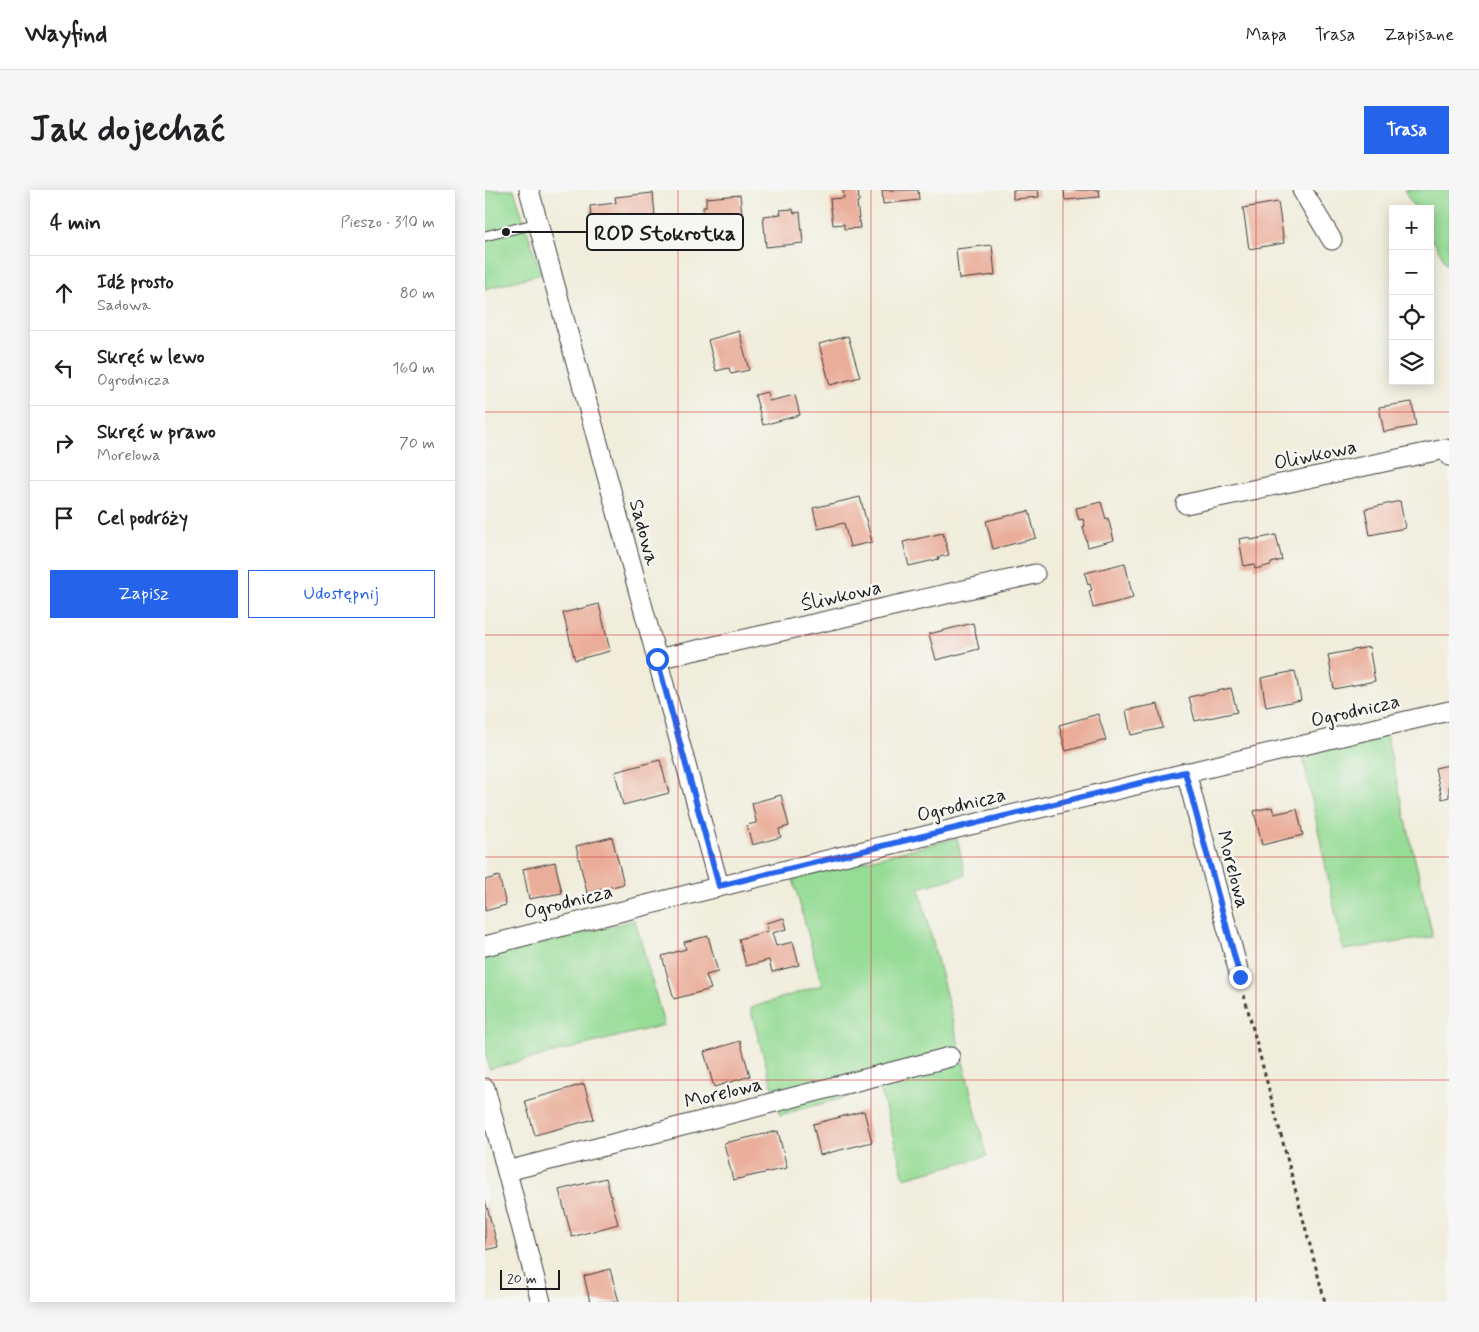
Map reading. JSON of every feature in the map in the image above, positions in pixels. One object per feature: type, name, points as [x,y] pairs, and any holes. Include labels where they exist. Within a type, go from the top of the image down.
[{"type":"street","name":"Sadowa","points":[[529,190],[719,886]]},
{"type":"street","points":[[1302,190],[1332,240]]},
{"type":"street","name":"Oliwkowa","points":[[1186,504],[1445,449],[1449,456]]},
{"type":"street","name":"Śliwkowa","points":[[657,659],[1035,574]]},
{"type":"street","name":"Ogrodnicza","points":[[485,946],[719,886],[1185,772],[1449,711]]},
{"type":"street","name":"Morelowa","points":[[1185,772],[1240,977]]},
{"type":"street","name":"Morelowa","points":[[507,1171],[950,1056]]},
{"type":"street","points":[[485,1088],[541,1302]]},
{"type":"lane","points":[[485,236],[538,223]]},
{"type":"path","points":[[1240,977],[1325,1302]]},
{"type":"green space","points":[[485,190],[514,190],[541,274],[485,289]]},
{"type":"green space","points":[[1404,190],[1449,190],[1449,268],[1434,242],[1434,205],[1413,205]]},
{"type":"green space","points":[[1386,734],[1433,937],[1343,950],[1302,752]]},
{"type":"green space","points":[[957,838],[965,875],[919,888],[987,1156],[904,1178],[880,1088],[780,1115],[750,1008],[822,985],[793,879]]},
{"type":"green space","points":[[635,920],[664,1025],[489,1069],[485,1048],[485,958]]},
{"type":"building","points":[[843,190],[858,190],[859,201],[857,202],[860,228],[844,229],[844,224],[833,225],[830,199],[844,198]]},
{"type":"building","points":[[882,190],[918,190],[919,200],[883,204]]},
{"type":"building","points":[[1013,190],[1038,190],[1039,197],[1013,199]]},
{"type":"building","points":[[1064,190],[1099,190],[1100,197],[1065,200]]},
{"type":"building","points":[[653,193],[655,216],[651,216],[653,233],[612,237],[612,234],[593,236],[590,206],[616,203],[615,197]]},
{"type":"building","points":[[740,195],[743,224],[709,227],[708,219],[704,219],[703,207],[706,207],[706,198]]},
{"type":"building","points":[[1278,202],[1284,243],[1249,249],[1243,208]]},
{"type":"building","points":[[793,209],[794,213],[800,212],[803,243],[766,247],[763,216],[781,214],[780,210]]},
{"type":"building","points":[[992,245],[995,275],[959,279],[956,249]]},
{"type":"building","points":[[739,331],[749,370],[731,374],[729,368],[716,371],[708,340]]},
{"type":"building","points":[[848,336],[860,377],[830,385],[819,344]]},
{"type":"building","points":[[767,392],[769,401],[795,395],[800,415],[763,425],[755,395]]},
{"type":"building","points":[[1412,402],[1416,426],[1384,432],[1379,407]]},
{"type":"building","points":[[860,497],[872,542],[850,547],[844,523],[818,529],[813,508]]},
{"type":"building","points":[[1400,501],[1405,528],[1370,535],[1365,509]]},
{"type":"building","points":[[1101,502],[1114,540],[1088,547],[1083,519],[1079,520],[1076,508]]},
{"type":"building","points":[[1029,511],[1036,538],[993,549],[986,521]]},
{"type":"building","points":[[943,533],[949,555],[909,566],[903,542]]},
{"type":"building","points":[[1276,535],[1282,560],[1255,569],[1254,564],[1244,566],[1239,539],[1250,537],[1251,540]]},
{"type":"building","points":[[1125,563],[1133,598],[1093,608],[1089,591],[1092,590],[1090,584],[1088,585],[1085,573]]},
{"type":"building","points":[[599,604],[610,651],[575,660],[563,613]]},
{"type":"building","points":[[973,623],[979,649],[936,660],[929,634]]},
{"type":"building","points":[[1369,647],[1375,681],[1334,689],[1328,655]]},
{"type":"building","points":[[1295,671],[1301,700],[1266,707],[1261,678]]},
{"type":"building","points":[[1231,688],[1237,712],[1195,721],[1189,697]]},
{"type":"building","points":[[1158,704],[1163,728],[1131,735],[1126,710]]},
{"type":"building","points":[[1098,714],[1106,740],[1066,751],[1059,725]]},
{"type":"building","points":[[660,760],[669,793],[623,805],[615,772]]},
{"type":"building","points":[[1449,765],[1449,797],[1442,799],[1435,768]]},
{"type":"building","points":[[781,795],[789,826],[779,829],[781,837],[752,845],[747,825],[756,823],[752,803]]},
{"type":"building","points":[[1272,807],[1274,814],[1297,809],[1303,835],[1262,845],[1254,811]]},
{"type":"building","points":[[612,837],[624,884],[587,893],[576,846]]},
{"type":"building","points":[[555,862],[562,893],[529,899],[523,869]]},
{"type":"building","points":[[499,876],[506,905],[485,911],[485,880]]},
{"type":"building","points":[[784,918],[787,929],[772,933],[776,946],[793,942],[799,965],[772,972],[769,960],[746,966],[739,939],[768,931],[766,923]]},
{"type":"building","points":[[708,936],[718,972],[706,975],[711,989],[674,999],[662,956],[686,949],[684,942]]},
{"type":"building","points":[[740,1041],[750,1076],[714,1087],[704,1052]]},
{"type":"building","points":[[584,1084],[594,1119],[535,1135],[525,1101]]},
{"type":"building","points":[[864,1111],[872,1142],[820,1155],[813,1124]]},
{"type":"building","points":[[778,1131],[787,1168],[733,1180],[724,1143]]},
{"type":"building","points":[[606,1178],[618,1224],[572,1237],[559,1190]]},
{"type":"building","points":[[485,1200],[498,1247],[485,1250]]},
{"type":"building","points":[[610,1269],[619,1302],[590,1302],[584,1276]]},
{"type":"place","name":"ROD Stokrotka","points":[[506,232]]},
{"type":"route","points":[[657,659],[719,886],[1185,772],[1240,977]]}]
